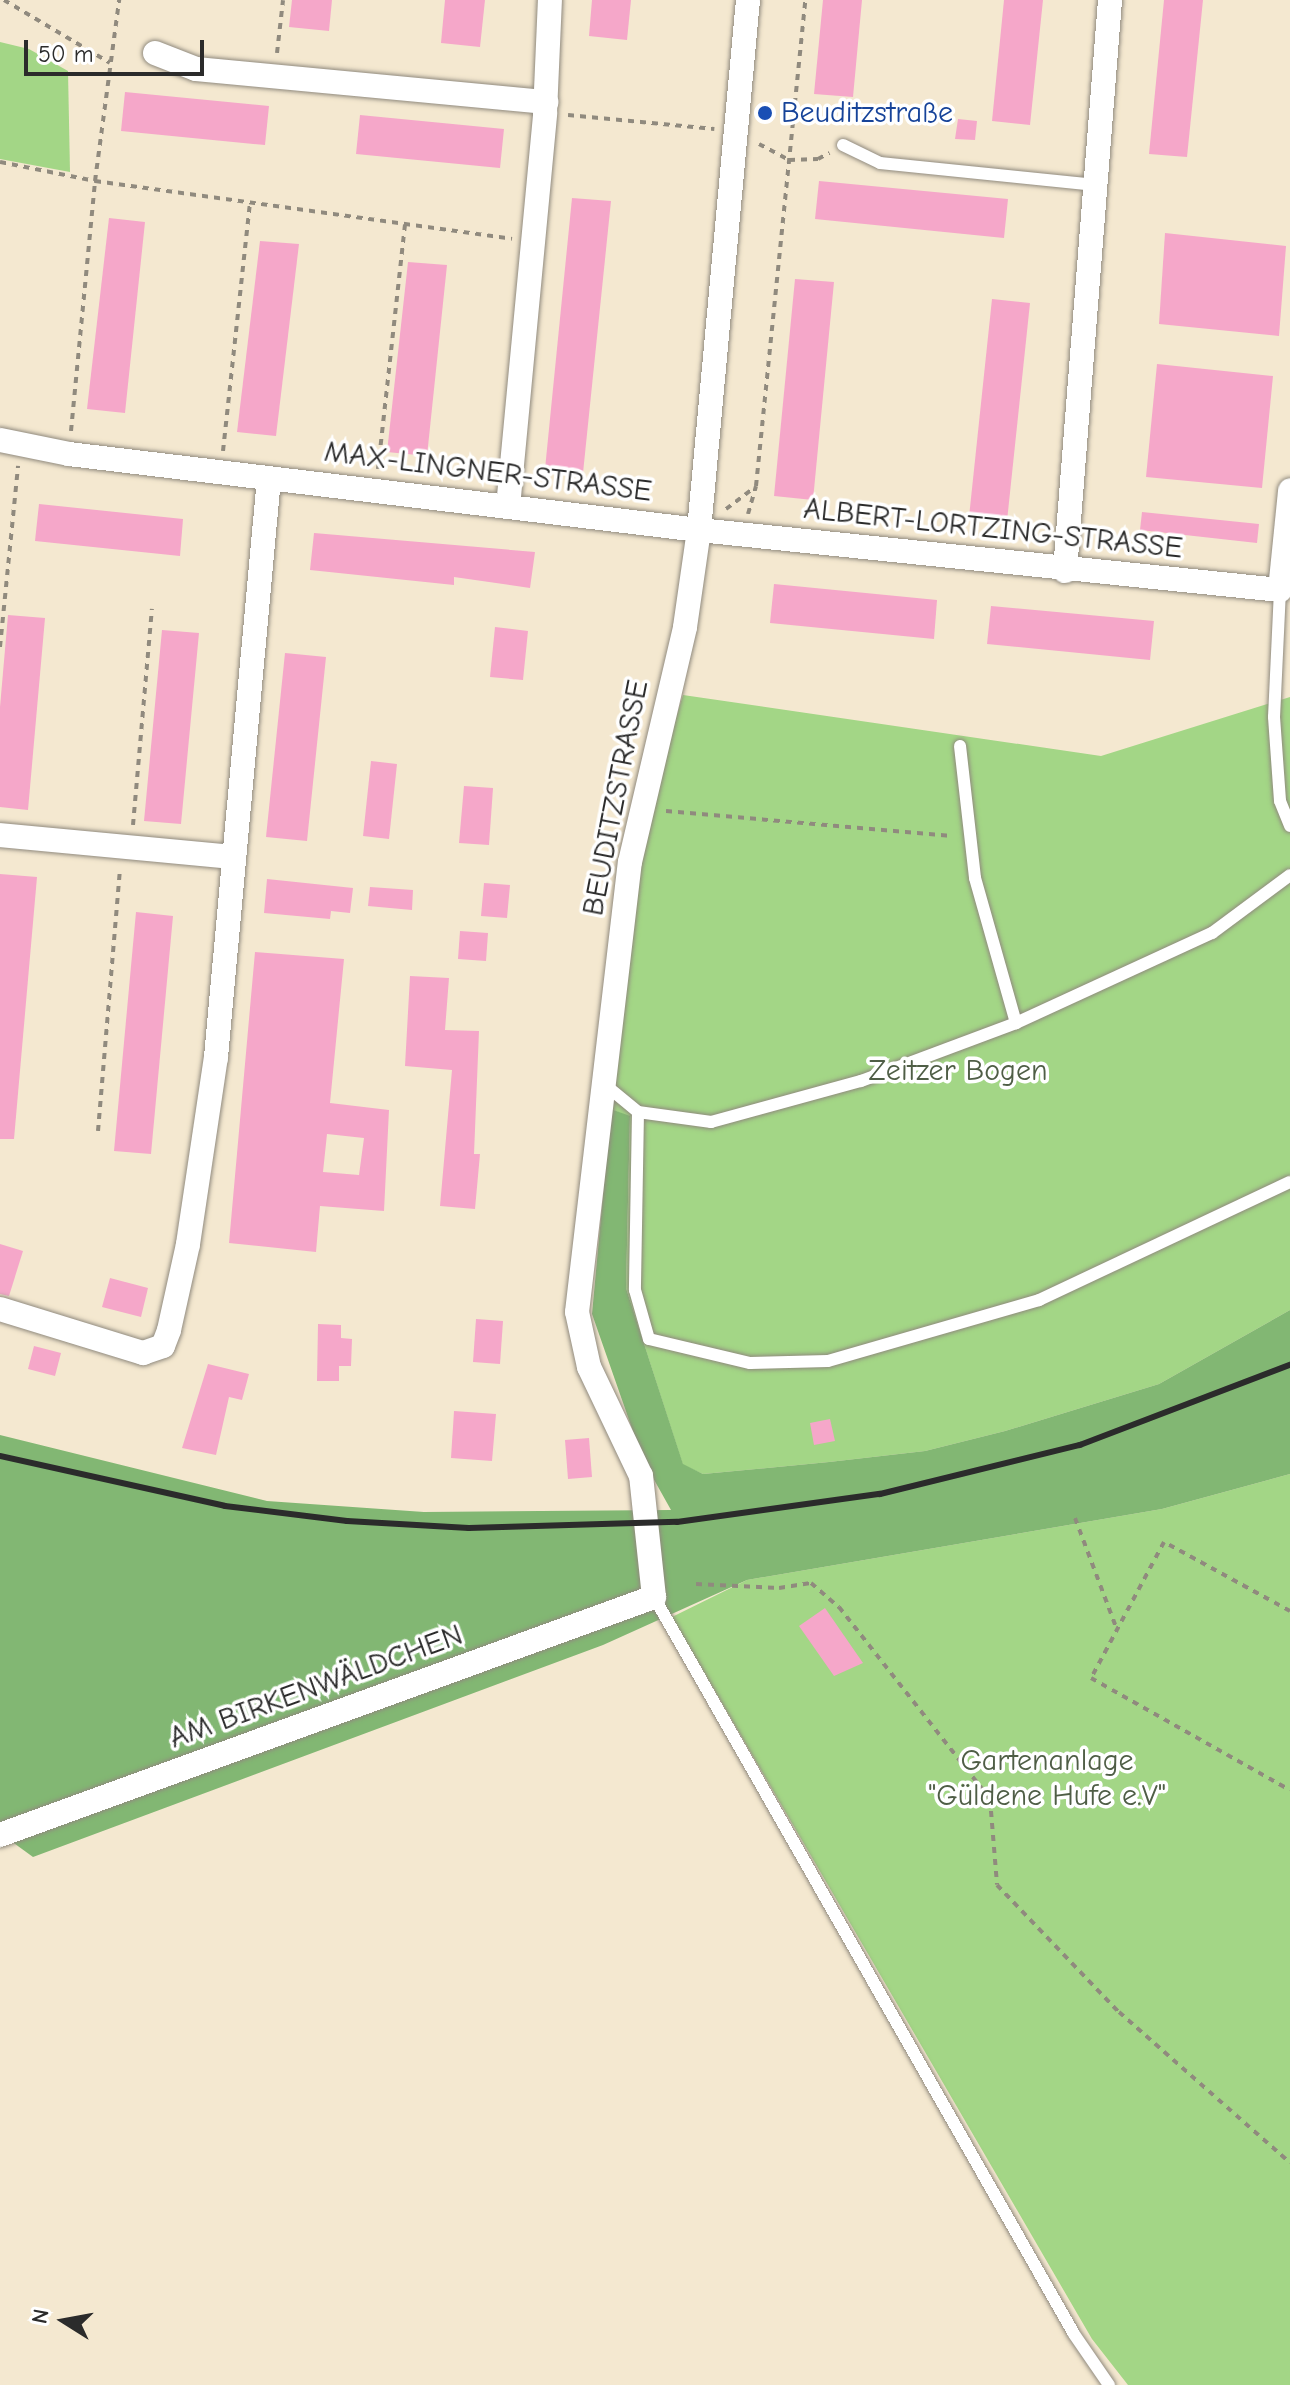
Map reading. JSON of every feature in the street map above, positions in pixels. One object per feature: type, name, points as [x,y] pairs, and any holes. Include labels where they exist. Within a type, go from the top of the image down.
[{"type":"street","points":[[508,507],[546,108],[550,0]]},
{"type":"street","name":"BEUDITZSTRASSE","points":[[654,1597],[641,1476],[589,1367],[577,1312],[602,1081],[641,809],[685,627],[699,530],[748,0]]},
{"type":"street","points":[[1065,571],[1110,0]]},
{"type":"street","points":[[155,53],[196,69],[546,108]]},
{"type":"street","name":"MAX-LINGNER-STRASSE","points":[[10,442],[69,454],[699,530]]},
{"type":"street","points":[[0,1309],[143,1353],[163,1346],[188,1244],[216,1057],[269,478]]},
{"type":"street","points":[[1280,590],[1290,491]]},
{"type":"street","name":"ALBERT-LORTZING-STRASSE","points":[[699,530],[1065,571],[1280,590]]},
{"type":"street","points":[[0,835],[234,857]]},
{"type":"street","name":"AM BIRKENWÄLDCHEN","points":[[0,1835],[654,1597]]},
{"type":"lane","points":[[843,145],[880,163],[1096,185]]},
{"type":"lane","points":[[1280,590],[1274,717],[1280,801],[1290,826]]},
{"type":"lane","points":[[960,746],[975,878],[1016,1023]]},
{"type":"lane","points":[[602,1081],[638,1112],[711,1122],[861,1081],[1016,1023],[1212,933],[1290,875]]},
{"type":"lane","points":[[638,1112],[635,1290],[649,1339],[750,1363],[828,1361],[1039,1300],[1290,1182]]},
{"type":"lane","points":[[654,1597],[935,2082],[1074,2334],[1109,2385]]},
{"type":"path","points":[[4,0],[110,63]]},
{"type":"path","points":[[69,454],[95,181],[119,0]]},
{"type":"path","points":[[274,77],[283,0]]},
{"type":"path","points":[[756,486],[805,0]]},
{"type":"path","points":[[546,108],[734,131],[789,160],[818,159],[843,145]]},
{"type":"path","points":[[0,162],[95,181],[534,243]]},
{"type":"path","points":[[221,472],[250,203]]},
{"type":"path","points":[[376,492],[405,224]]},
{"type":"path","points":[[0,647],[10,442]]},
{"type":"path","points":[[98,1131],[152,609]]},
{"type":"path","points":[[641,809],[970,837]]},
{"type":"path","points":[[1075,1518],[1117,1630]]},
{"type":"path","points":[[1290,1611],[1164,1542],[1091,1678],[1290,1790]]},
{"type":"path","points":[[696,1584],[779,1588],[811,1583],[839,1607],[990,1799],[997,1885],[1119,2012],[1290,2163]]},
{"type":"green space","points":[[0,42],[29,49],[68,71],[70,172],[0,159]]},
{"type":"green space","name":"Zeitzer Bogen","points":[[683,695],[1101,756],[1290,697],[1290,1310],[1159,1384],[1005,1431],[925,1451],[829,1462],[703,1474],[683,1465],[626,1288],[630,1117],[611,1109],[648,809]]},
{"type":"green space","points":[[611,1109],[630,1116],[626,1288],[683,1464],[703,1474],[829,1462],[925,1451],[1005,1431],[1159,1384],[1290,1310],[1290,1474],[1162,1509],[747,1580],[603,1645],[33,1857],[0,1833],[0,1435],[267,1501],[424,1512],[671,1510],[643,1460],[592,1314]]},
{"type":"green space","name":"Gartenanlage \"Güldene Hufe e.V\"","points":[[1290,1474],[1290,2385],[1128,2385],[1092,2339],[672,1617],[747,1580],[1162,1509]]},
{"type":"building","points":[[292,0],[332,0],[329,31],[289,27]]},
{"type":"building","points":[[445,0],[485,0],[480,47],[441,43]]},
{"type":"building","points":[[592,0],[631,0],[627,40],[589,36]]},
{"type":"building","points":[[823,0],[862,0],[853,97],[814,94]]},
{"type":"building","points":[[1004,0],[1043,0],[1030,125],[992,121]]},
{"type":"building","points":[[1164,0],[1203,0],[1187,157],[1149,154]]},
{"type":"building","points":[[125,92],[269,106],[265,145],[121,131]]},
{"type":"building","points":[[360,115],[504,129],[500,168],[356,154]]},
{"type":"building","points":[[958,119],[977,121],[975,140],[955,139]]},
{"type":"building","points":[[819,181],[1008,199],[1004,238],[815,219]]},
{"type":"building","points":[[572,198],[611,201],[583,473],[545,469]]},
{"type":"building","points":[[109,218],[145,222],[125,413],[87,409]]},
{"type":"building","points":[[1165,233],[1286,246],[1279,336],[1159,324]]},
{"type":"building","points":[[260,241],[299,244],[276,436],[237,432]]},
{"type":"building","points":[[408,262],[447,265],[427,456],[387,452]]},
{"type":"building","points":[[795,279],[834,282],[813,500],[774,496]]},
{"type":"building","points":[[992,299],[1030,303],[1007,521],[969,517]]},
{"type":"building","points":[[1157,364],[1273,376],[1262,488],[1146,477]]},
{"type":"building","points":[[39,504],[183,519],[180,556],[35,541]]},
{"type":"building","points":[[1142,512],[1259,524],[1257,543],[1140,530]]},
{"type":"building","points":[[314,533],[535,552],[530,588],[454,577],[454,585],[310,570]]},
{"type":"building","points":[[774,584],[937,600],[934,639],[770,623]]},
{"type":"building","points":[[991,606],[1154,621],[1150,660],[987,644]]},
{"type":"building","points":[[8,615],[45,618],[28,810],[0,807],[0,707]]},
{"type":"building","points":[[495,627],[528,631],[523,680],[490,677]]},
{"type":"building","points":[[162,630],[199,633],[181,824],[144,821]]},
{"type":"building","points":[[285,653],[326,657],[307,841],[266,837]]},
{"type":"building","points":[[371,761],[397,764],[389,839],[363,836]]},
{"type":"building","points":[[464,786],[493,788],[489,845],[459,843]]},
{"type":"building","points":[[0,874],[37,877],[14,1139],[0,1139]]},
{"type":"building","points":[[267,879],[353,888],[350,913],[331,911],[330,919],[264,913]]},
{"type":"building","points":[[484,883],[510,885],[507,918],[481,916]]},
{"type":"building","points":[[370,887],[413,890],[412,910],[368,906]]},
{"type":"building","points":[[136,912],[173,916],[151,1154],[114,1151]]},
{"type":"building","points":[[460,931],[488,933],[486,961],[458,959]]},
{"type":"building","points":[[255,952],[344,959],[330,1103],[389,1110],[384,1211],[320,1206],[316,1252],[229,1243]],"holes":[[[327,1134],[364,1138],[359,1175],[323,1172]]]},
{"type":"building","points":[[410,976],[449,978],[445,1030],[479,1031],[474,1154],[480,1154],[475,1209],[440,1206],[452,1070],[405,1066]]},
{"type":"building","points":[[0,1244],[23,1251],[9,1296],[0,1294]]},
{"type":"building","points":[[110,1278],[148,1288],[141,1317],[102,1307]]},
{"type":"building","points":[[476,1319],[503,1321],[500,1364],[473,1362]]},
{"type":"building","points":[[318,1324],[341,1325],[341,1338],[352,1339],[351,1366],[339,1366],[339,1381],[317,1381]]},
{"type":"building","points":[[34,1346],[61,1353],[55,1376],[28,1369]]},
{"type":"building","points":[[208,1364],[249,1374],[242,1400],[229,1397],[216,1455],[182,1448]]},
{"type":"building","points":[[454,1411],[496,1414],[492,1461],[451,1458]]},
{"type":"building","points":[[830,1419],[835,1441],[814,1445],[810,1423]]},
{"type":"building","points":[[589,1438],[592,1477],[568,1479],[565,1440]]},
{"type":"building","points":[[825,1608],[863,1663],[834,1676],[799,1626]]},
{"type":"railway","points":[[0,1456],[225,1506],[347,1521],[469,1528],[677,1522],[880,1494],[1080,1445],[1290,1365]]},
{"type":"place","name":"Beuditzstraße","points":[[765,113]]}]
